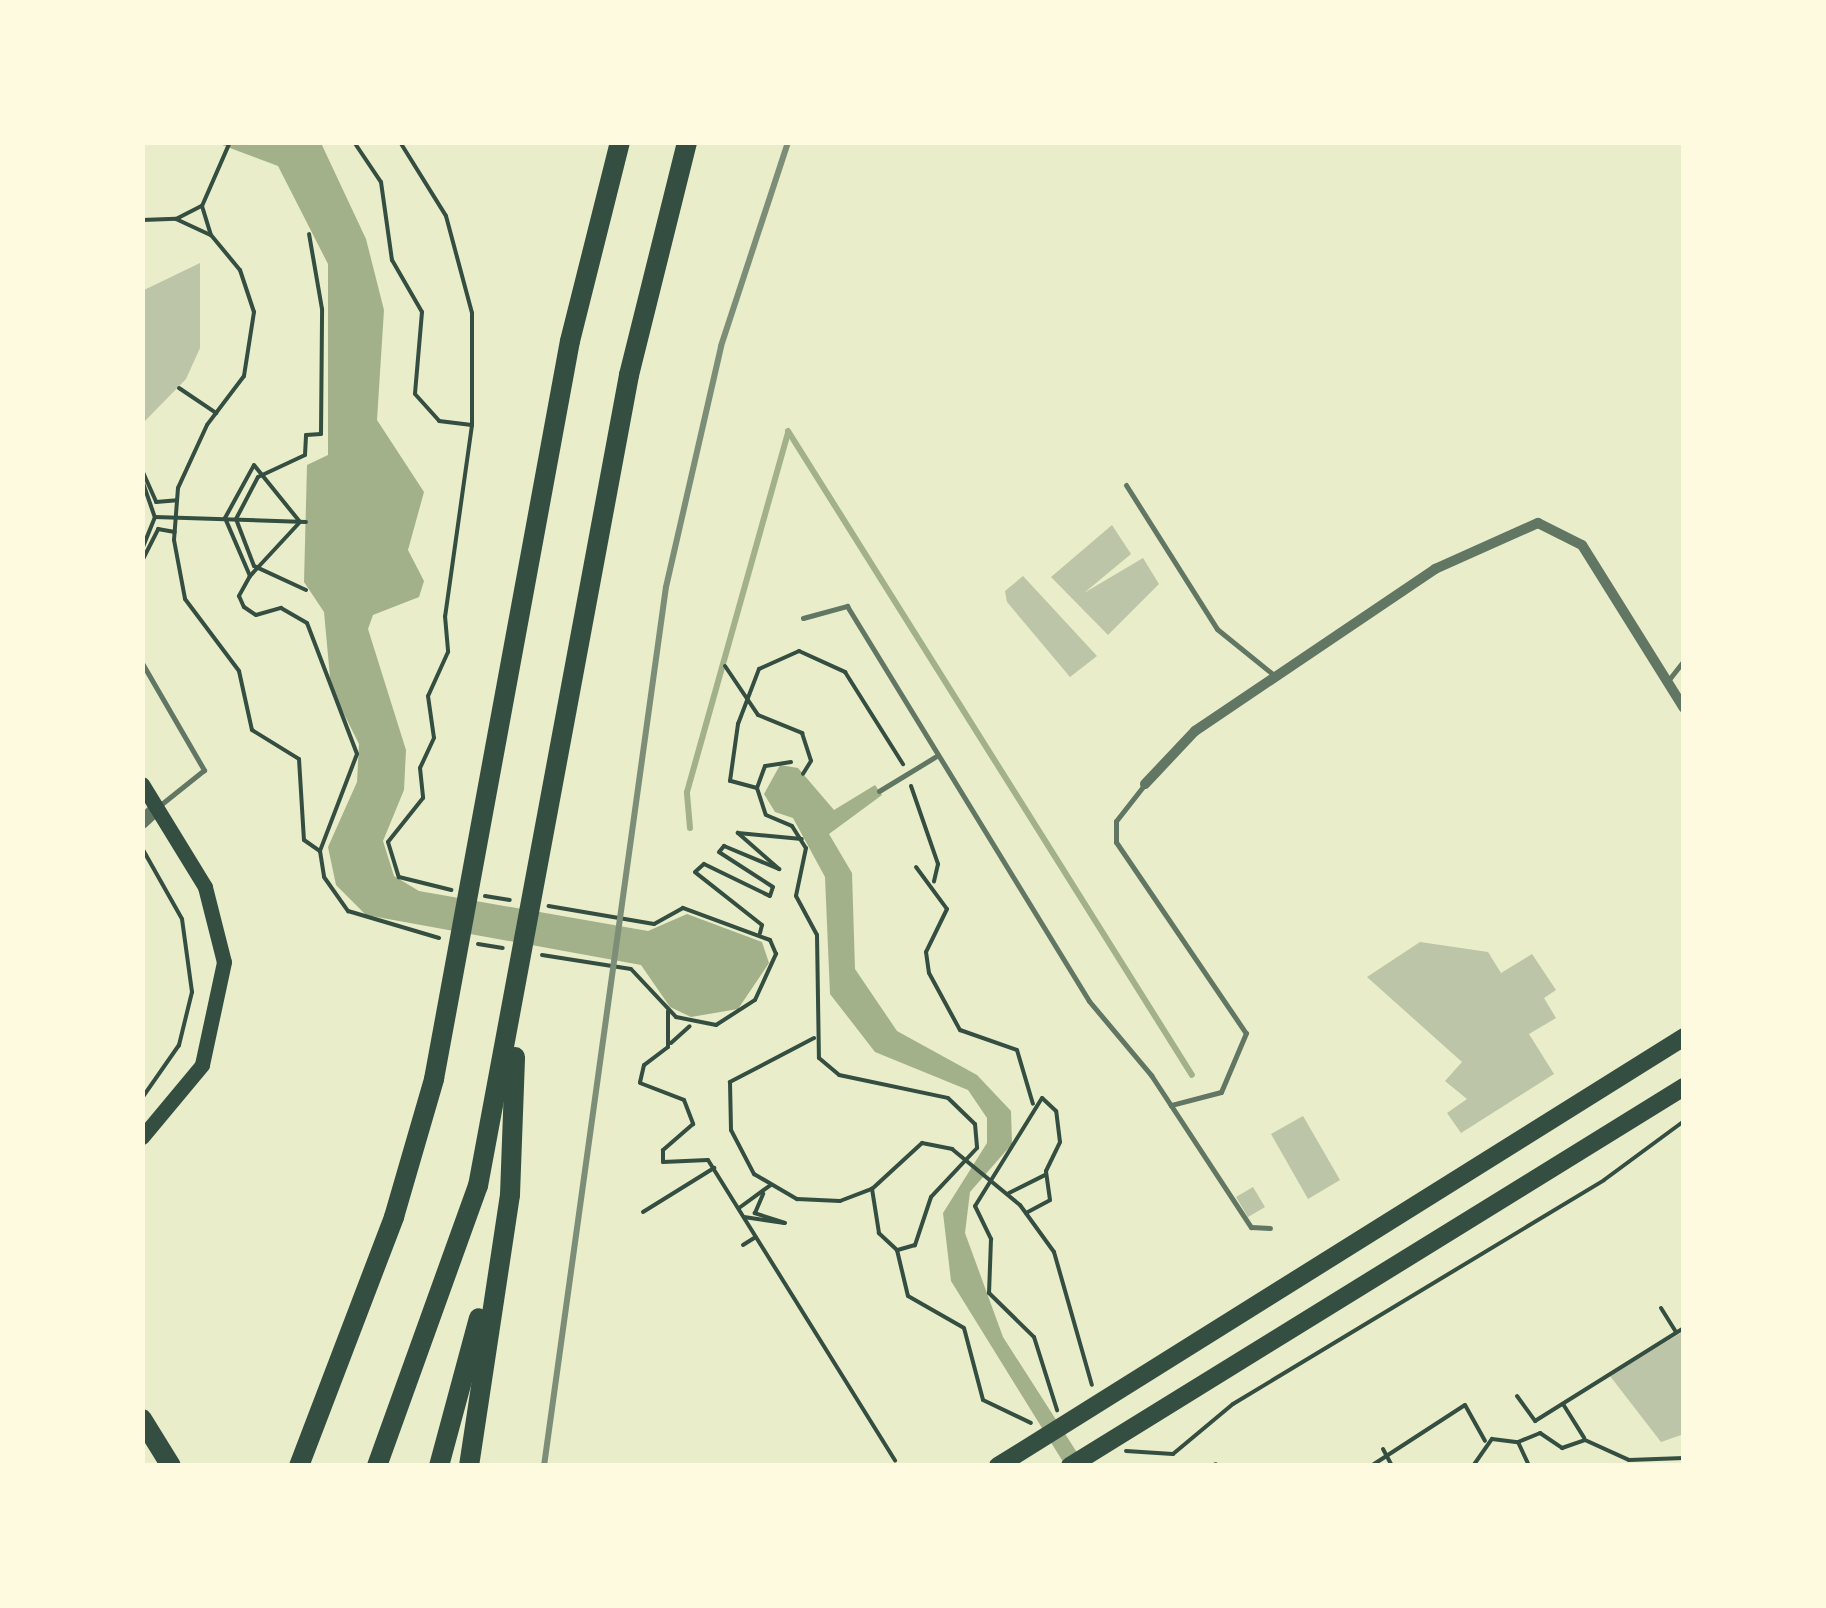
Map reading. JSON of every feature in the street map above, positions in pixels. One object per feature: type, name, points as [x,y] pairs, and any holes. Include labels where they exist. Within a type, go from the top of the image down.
[{"type":"highway","points":[[299,1466],[394,1217],[451,994],[570,341],[620,142]]},
{"type":"highway","points":[[377,1466],[478,1186],[516,1005],[629,375],[687,142]]},
{"type":"highway","points":[[469,1466],[510,1194],[516,1005]]},
{"type":"highway","points":[[439,1466],[510,1194]]},
{"type":"highway","points":[[142,1419],[171,1466]]},
{"type":"main road","points":[[142,784],[215,913],[224,990],[202,1065],[142,1137]]},
{"type":"main road","points":[[998,1466],[1684,1037]]},
{"type":"main road","points":[[1070,1466],[1684,1087]]},
{"type":"street","points":[[1145,784],[1194,730],[1486,540],[1550,524],[1582,545],[1684,708]]},
{"type":"street","points":[[142,822],[157,808]]},
{"type":"lane","points":[[1126,485],[1217,629],[1275,676]]},
{"type":"lane","points":[[803,618],[847,606],[935,757],[1089,1001],[1171,1105],[1252,1227],[1270,1228]]},
{"type":"lane","points":[[1666,683],[1684,660]]},
{"type":"lane","points":[[142,662],[204,770],[157,808]]},
{"type":"lane","points":[[879,791],[935,757]]},
{"type":"lane","points":[[1145,784],[1116,820],[1116,842],[1246,1033],[1221,1092],[1171,1105]]},
{"type":"path","points":[[142,220],[176,219],[202,206],[230,142]]},
{"type":"path","points":[[354,142],[381,182],[392,260],[422,312],[415,394],[439,421],[472,425]]},
{"type":"path","points":[[400,142],[437,198],[466,275],[472,425],[445,616],[448,652],[428,696],[434,738],[420,768],[423,798],[388,842],[399,877],[460,892]]},
{"type":"path","points":[[202,206],[211,234],[240,270],[254,312],[244,376],[216,414],[177,500],[175,532],[180,586],[239,672],[242,712],[252,730],[298,758],[307,798],[298,822],[320,850]]},
{"type":"path","points":[[176,219],[211,234]]},
{"type":"path","points":[[236,518],[262,474],[305,454],[306,436],[321,434],[322,309],[309,234]]},
{"type":"path","points":[[179,388],[216,414]]},
{"type":"path","points":[[303,522],[254,465],[242,476],[225,518],[250,576],[244,606],[256,615],[294,611],[308,623],[357,754],[320,850],[324,877],[372,925],[516,950]]},
{"type":"path","points":[[142,470],[156,502],[177,500]]},
{"type":"path","points":[[142,480],[155,517],[142,550]]},
{"type":"path","points":[[155,517],[303,522]]},
{"type":"path","points":[[236,518],[257,570],[306,590]]},
{"type":"path","points":[[250,576],[303,522]]},
{"type":"path","points":[[142,562],[158,529],[175,532]]},
{"type":"path","points":[[758,788],[730,781],[748,705],[772,659],[819,654],[844,672],[910,772],[919,826],[938,864],[934,882]]},
{"type":"path","points":[[725,666],[748,705],[802,733],[811,762],[802,774]]},
{"type":"path","points":[[791,762],[765,766],[758,788],[766,815],[802,839]]},
{"type":"path","points":[[759,936],[762,925],[695,872],[704,864],[770,896],[773,887],[719,852],[724,846],[779,869],[738,833],[802,839]]},
{"type":"path","points":[[802,839],[796,896],[817,935],[814,1038],[819,1058],[839,1075],[948,1098],[976,1124],[977,1148],[932,1197],[926,1234],[896,1250]]},
{"type":"path","points":[[142,1098],[179,1046],[192,992],[182,919],[144,850]]},
{"type":"path","points":[[916,867],[934,882],[947,908],[926,952],[929,974],[960,1030],[1021,1055],[1033,1104],[1024,1138],[981,1183],[974,1206],[991,1239],[990,1293],[1034,1337],[1044,1388],[1063,1421]]},
{"type":"path","points":[[479,895],[518,901]]},
{"type":"path","points":[[537,904],[654,924],[684,908],[759,936],[776,954],[755,1000],[728,1021],[691,1025],[644,1065],[640,1083],[684,1100],[693,1124],[661,1156],[668,1166],[702,1157],[714,1168],[895,1460]]},
{"type":"path","points":[[535,954],[631,969],[668,1008],[691,1025]]},
{"type":"path","points":[[668,1008],[668,1047]]},
{"type":"path","points":[[814,1038],[728,1089],[736,1148],[772,1184],[817,1204],[872,1190],[922,1143],[960,1154],[1026,1213],[1063,1270],[1084,1360]]},
{"type":"path","points":[[1026,1213],[1050,1200],[1046,1170],[1061,1132],[1051,1102],[1033,1104]]},
{"type":"path","points":[[1173,1454],[1234,1404],[1604,1180],[1684,1121]]},
{"type":"path","points":[[642,1212],[714,1168]]},
{"type":"path","points":[[1007,1194],[1046,1170]]},
{"type":"path","points":[[738,1208],[772,1184]]},
{"type":"path","points":[[872,1190],[879,1233],[896,1250],[908,1296],[964,1328],[983,1400],[1028,1420],[1039,1435]]},
{"type":"path","points":[[744,1217],[786,1223],[755,1214],[763,1194]]},
{"type":"path","points":[[743,1244],[756,1237]]},
{"type":"path","points":[[1661,1308],[1676,1332]]},
{"type":"path","points":[[1517,1396],[1535,1421],[1684,1328]]},
{"type":"path","points":[[1563,1404],[1585,1440],[1645,1464],[1672,1464],[1684,1458]]},
{"type":"path","points":[[1371,1466],[1385,1452],[1465,1406],[1486,1442]]},
{"type":"path","points":[[1486,1442],[1518,1442],[1540,1433],[1562,1448],[1585,1440]]},
{"type":"path","points":[[1472,1466],[1486,1442]]},
{"type":"path","points":[[1518,1442],[1528,1465]]},
{"type":"path","points":[[1385,1452],[1392,1466]]},
{"type":"path","points":[[1406,1466],[1423,1466]]},
{"type":"shaded area","points":[[171,143],[321,143],[366,239],[384,310],[377,420],[424,492],[408,550],[424,581],[419,597],[373,615],[368,629],[406,750],[404,790],[383,841],[394,876],[419,891],[648,931],[687,914],[762,942],[769,963],[738,1009],[691,1017],[670,1007],[641,965],[366,915],[336,885],[328,847],[357,782],[359,744],[331,688],[324,612],[304,582],[307,465],[328,455],[328,264],[278,166],[222,145]]},
{"type":"shaded area","points":[[780,765],[798,768],[834,810],[875,785],[882,795],[829,834],[852,873],[855,969],[897,1031],[977,1075],[1011,1111],[1012,1144],[970,1192],[965,1233],[1003,1337],[1085,1465],[1065,1465],[951,1281],[943,1213],[987,1143],[987,1118],[968,1090],[875,1052],[830,994],[825,877],[793,818],[775,812],[764,794]]},
{"type":"building","points":[[200,263],[200,348],[186,379],[142,424],[142,291]]},
{"type":"building","points":[[1112,525],[1131,554],[1084,593],[1143,558],[1159,584],[1108,635],[1051,577]]},
{"type":"building","points":[[1023,576],[1097,656],[1070,677],[1007,602],[1005,591]]},
{"type":"building","points":[[1420,942],[1488,952],[1501,973],[1532,954],[1556,990],[1544,998],[1556,1018],[1529,1034],[1554,1074],[1461,1133],[1447,1113],[1467,1099],[1445,1081],[1462,1062],[1367,977]]},
{"type":"building","points":[[1303,1116],[1340,1180],[1308,1199],[1271,1134]]},
{"type":"building","points":[[1253,1187],[1265,1207],[1248,1217],[1236,1197]]},
{"type":"building","points":[[1684,1331],[1684,1434],[1661,1442],[1610,1376]]},
{"type":"waterway","points":[[788,431],[1192,1075]]},
{"type":"waterway","points":[[690,828],[687,792],[788,432]]},
{"type":"railway","points":[[544,1466],[666,587],[721,346],[788,142]]}]
